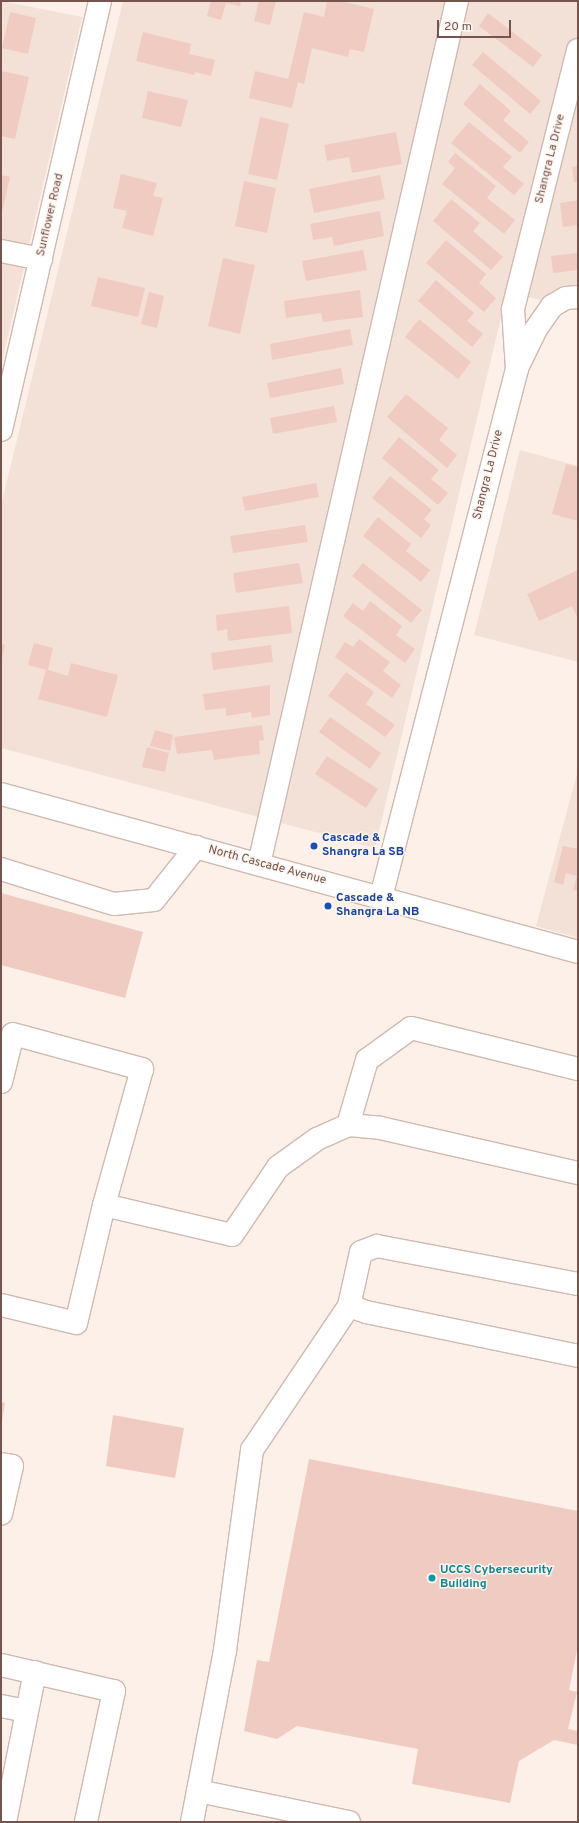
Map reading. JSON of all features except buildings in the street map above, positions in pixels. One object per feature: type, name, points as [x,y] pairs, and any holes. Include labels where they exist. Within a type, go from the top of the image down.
[{"type":"street","name":"Sunflower Road","points":[[1,430],[100,1]]},
{"type":"street","points":[[259,864],[457,1]]},
{"type":"street","name":"Shangra La Drive","points":[[381,897],[517,369],[513,309],[578,50]]},
{"type":"street","points":[[1,251],[41,259]]},
{"type":"street","points":[[517,369],[536,329],[552,306],[566,298],[578,297]]},
{"type":"street","name":"North Cascade Avenue","points":[[1,794],[578,952]]},
{"type":"street","points":[[1,870],[114,904],[154,900],[196,847]]},
{"type":"street","points":[[348,1125],[367,1060],[410,1028],[578,1069]]},
{"type":"street","points":[[1,1082],[13,1034],[142,1069],[104,1205],[76,1322],[1,1305]]},
{"type":"street","points":[[104,1205],[232,1235],[278,1167],[317,1139],[348,1125],[380,1128],[578,1173]]},
{"type":"street","points":[[192,1822],[225,1650],[252,1450],[349,1306],[360,1252],[377,1246],[578,1284]]},
{"type":"street","points":[[349,1306],[366,1312],[578,1356]]},
{"type":"street","points":[[1,1464],[12,1466],[1,1514]]},
{"type":"street","points":[[1,1665],[114,1691],[86,1822]]},
{"type":"street","points":[[5,1822],[35,1672]]},
{"type":"street","points":[[1,1706],[27,1711]]},
{"type":"street","points":[[198,1791],[349,1822]]},
{"type":"shaded area","points":[[1,1],[82,17],[1,366]]},
{"type":"shaded area","points":[[123,1],[578,1],[578,309],[507,292],[375,848],[1,748],[1,506]]},
{"type":"shaded area","points":[[520,450],[578,466],[578,662],[474,635]]},
{"type":"shaded area","points":[[578,770],[578,938],[536,926]]},
{"type":"place","name":"Cascade & Shangra La SB","points":[[314,846]]},
{"type":"place","name":"Cascade & Shangra La NB","points":[[328,906]]},
{"type":"place","name":"UCCS Cybersecurity Building","points":[[432,1578]]}]
